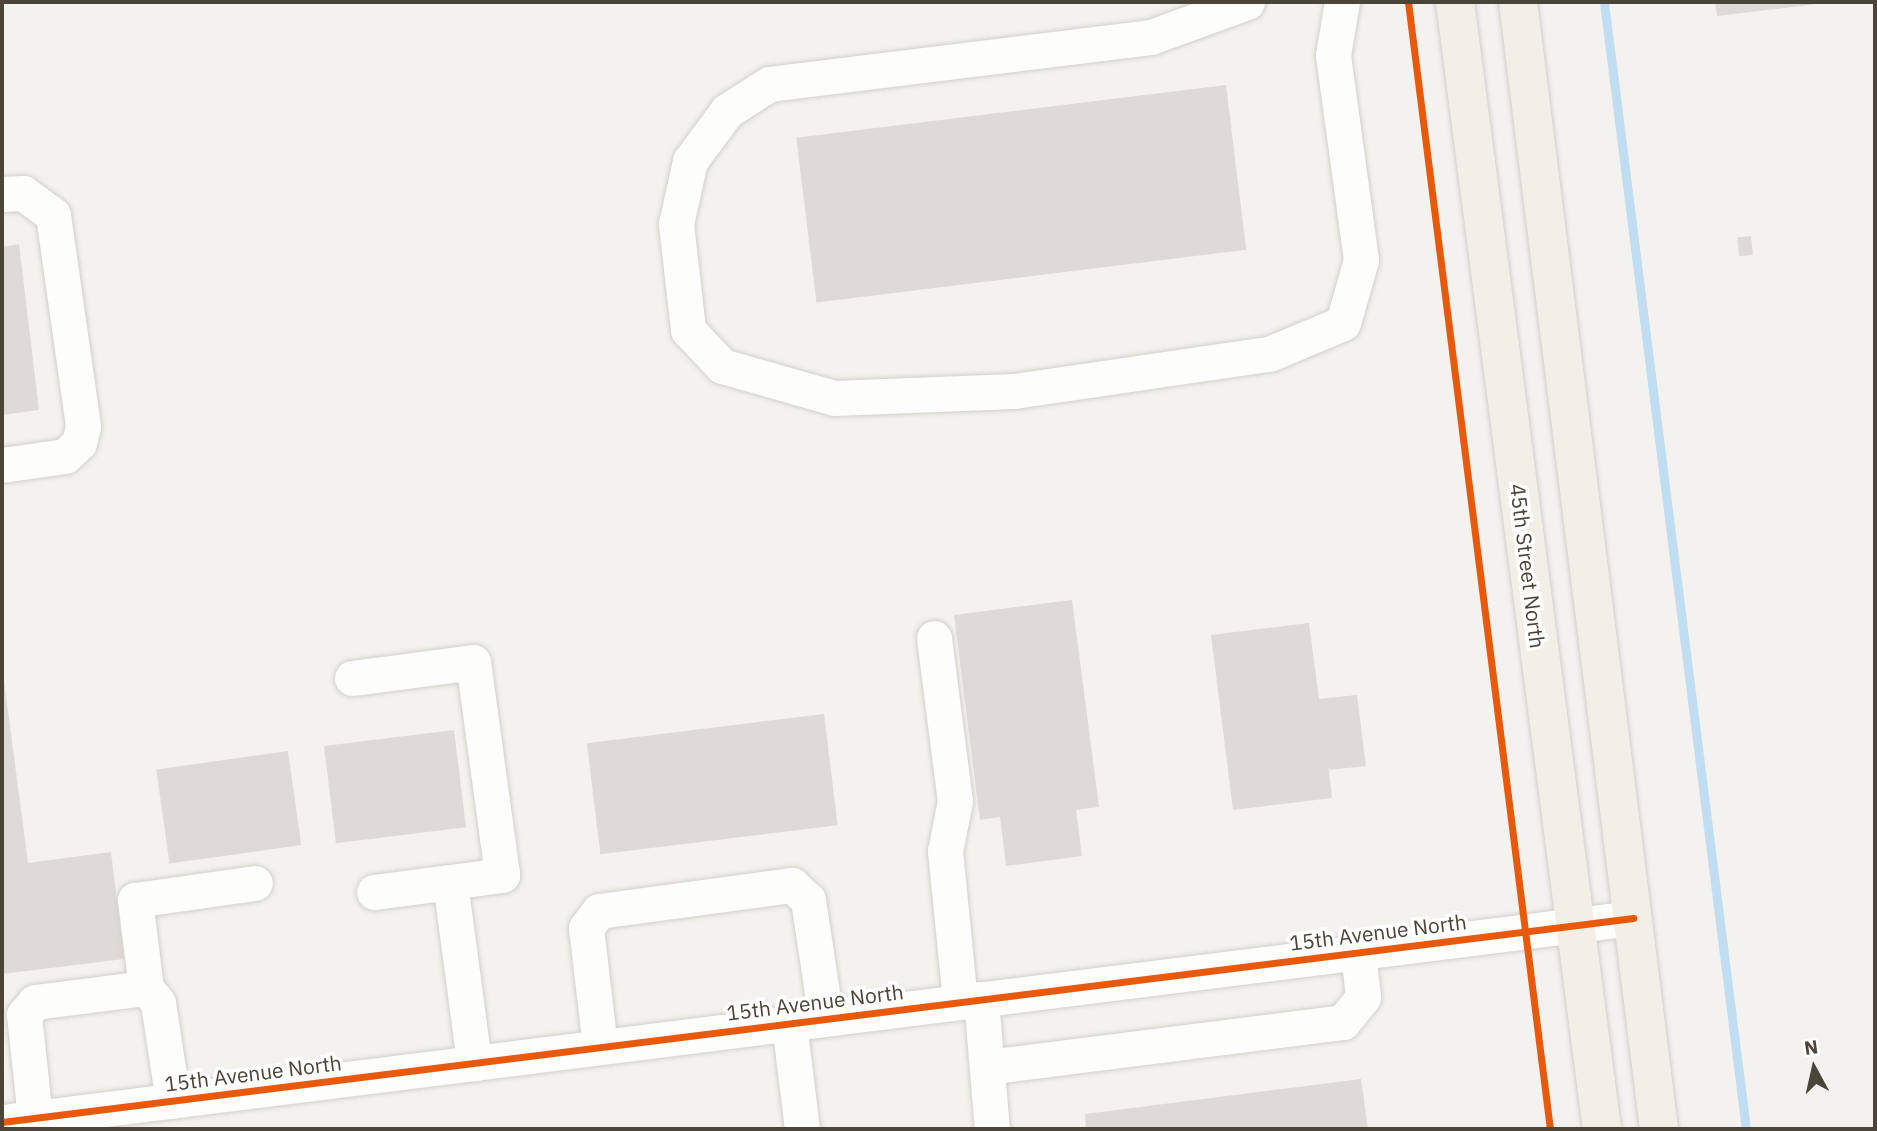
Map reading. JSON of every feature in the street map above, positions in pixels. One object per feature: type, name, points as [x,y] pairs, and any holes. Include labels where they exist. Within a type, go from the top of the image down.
[{"type":"main road","name":"45th Street North","points":[[1455,2],[1602,1129]]},
{"type":"main road","points":[[1518,2],[1659,1129]]},
{"type":"street","points":[[1247,2],[1151,37],[824,72],[769,84],[727,111],[690,161],[676,225],[688,330],[722,366],[834,398],[1014,391],[1269,355],[1343,323],[1361,260],[1333,55],[1342,2]]},
{"type":"street","points":[[2,194],[23,193],[53,215],[83,426],[79,443],[65,456],[2,465]]},
{"type":"street","points":[[934,638],[955,801],[945,851],[971,1001],[987,1067],[992,1129]]},
{"type":"street","points":[[352,678],[473,662],[502,875],[374,892]]},
{"type":"street","points":[[450,882],[474,1063]]},
{"type":"street","points":[[173,1101],[158,1003],[146,988],[135,900],[255,883]]},
{"type":"street","points":[[600,1047],[586,928],[599,911],[792,885],[808,900],[826,1019]]},
{"type":"street","name":"15th Avenue North","points":[[18,1120],[121,1118],[173,1101],[1633,918]]},
{"type":"street","points":[[987,1067],[1343,1022],[1363,998],[1358,952]]},
{"type":"street","points":[[18,1120],[24,1015],[35,1002],[146,988]]},
{"type":"street","points":[[789,1023],[802,1129]]},
{"type":"building","points":[[1715,2],[1825,2],[1825,3],[1717,16]]},
{"type":"building","points":[[1226,85],[1246,250],[816,303],[796,138]]},
{"type":"building","points":[[1751,236],[1753,255],[1739,256],[1737,237]]},
{"type":"building","points":[[19,244],[39,410],[2,415],[2,247]]},
{"type":"building","points":[[1072,600],[1099,807],[1076,810],[1082,856],[1006,866],[1000,817],[980,820],[954,615]]},
{"type":"building","points":[[1309,623],[1319,699],[1357,695],[1366,766],[1329,770],[1332,798],[1233,810],[1211,635]]},
{"type":"building","points":[[2,665],[28,863],[111,852],[124,959],[2,974]]},
{"type":"building","points":[[824,714],[838,825],[600,854],[587,743]]},
{"type":"building","points":[[454,730],[466,827],[336,843],[324,746]]},
{"type":"building","points":[[288,751],[301,845],[170,864],[156,770]]},
{"type":"building","points":[[1361,1079],[1368,1129],[1086,1129],[1085,1114]]},
{"type":"waterway","points":[[1604,2],[1746,1129]]},
{"type":"cycle path","points":[[1408,2],[1550,1129]]},
{"type":"cycle path","points":[[2,1122],[1633,918]]}]
